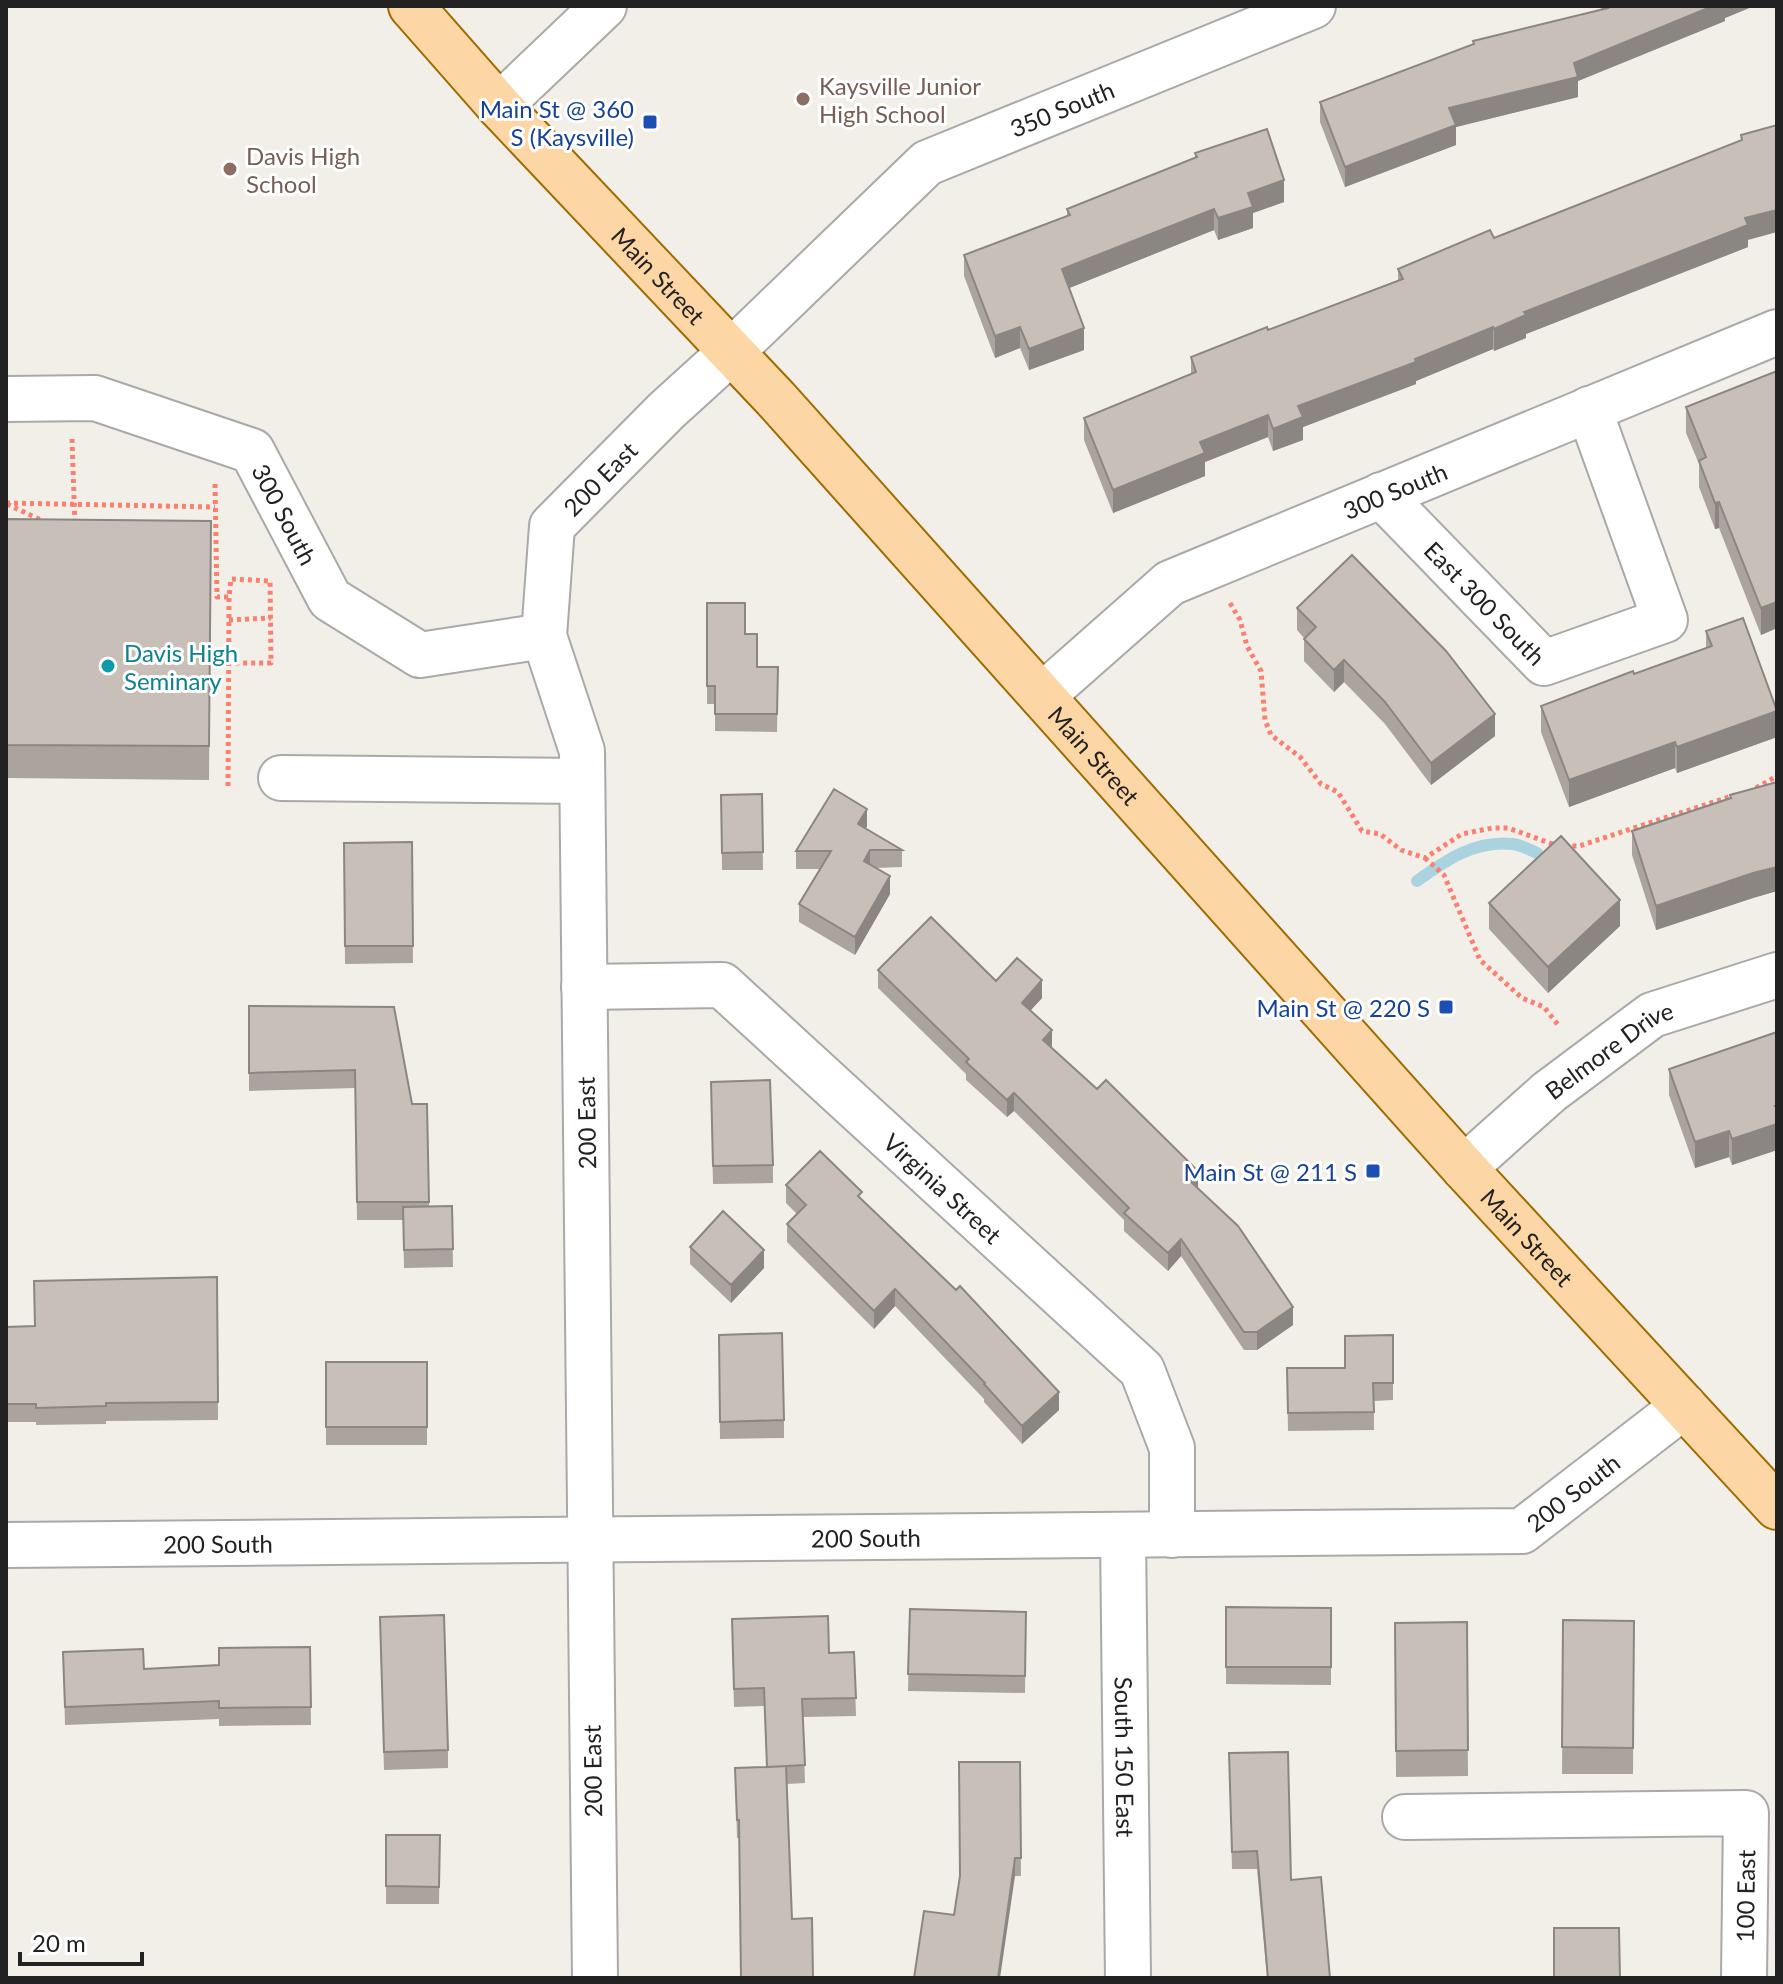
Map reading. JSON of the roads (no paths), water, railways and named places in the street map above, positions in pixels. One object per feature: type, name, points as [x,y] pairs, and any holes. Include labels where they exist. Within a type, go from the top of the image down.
[{"type":"main road","name":"Main Street","points":[[411,6],[499,106],[732,351],[1464,1168],[1777,1507]]},
{"type":"street","points":[[499,106],[604,6]]},
{"type":"street","name":"350 South","points":[[732,351],[927,163],[1313,6]]},
{"type":"street","name":"300 South","points":[[1042,696],[1170,583],[1777,332]]},
{"type":"street","name":"200 East","points":[[595,1978],[582,751],[544,636],[552,526],[666,411],[732,351]]},
{"type":"street","name":"300 South","points":[[6,399],[95,398],[252,451],[330,599],[420,655],[544,636]]},
{"type":"street","name":"East 300 South","points":[[1381,495],[1544,663],[1665,620],[1589,409]]},
{"type":"street","points":[[281,778],[582,781]]},
{"type":"street","name":"Belmore Drive","points":[[1464,1168],[1549,1092],[1652,1015],[1777,975]]},
{"type":"street","name":"Virginia Street","points":[[584,987],[722,985],[1142,1370],[1172,1448],[1172,1535]]},
{"type":"street","name":"200 South","points":[[6,1545],[1522,1531],[1684,1406]]},
{"type":"street","name":"South 150 East","points":[[1123,1535],[1128,1978]]},
{"type":"street","name":"100 East","points":[[1405,1817],[1746,1813],[1744,1978]]},
{"type":"waterway","points":[[1417,881],[1450,859],[1486,845],[1513,844],[1537,853]]},
{"type":"place","name":"Kaysville Junior High School","points":[[803,99]]},
{"type":"place","name":"Main St @ 360 S (Kaysville)","points":[[650,122]]},
{"type":"place","name":"Davis High School","points":[[230,169]]},
{"type":"place","name":"Davis High Seminary","points":[[108,666]]},
{"type":"place","name":"Main St @ 220 S","points":[[1446,1007]]},
{"type":"place","name":"Main St @ 211 S","points":[[1373,1171]]}]
